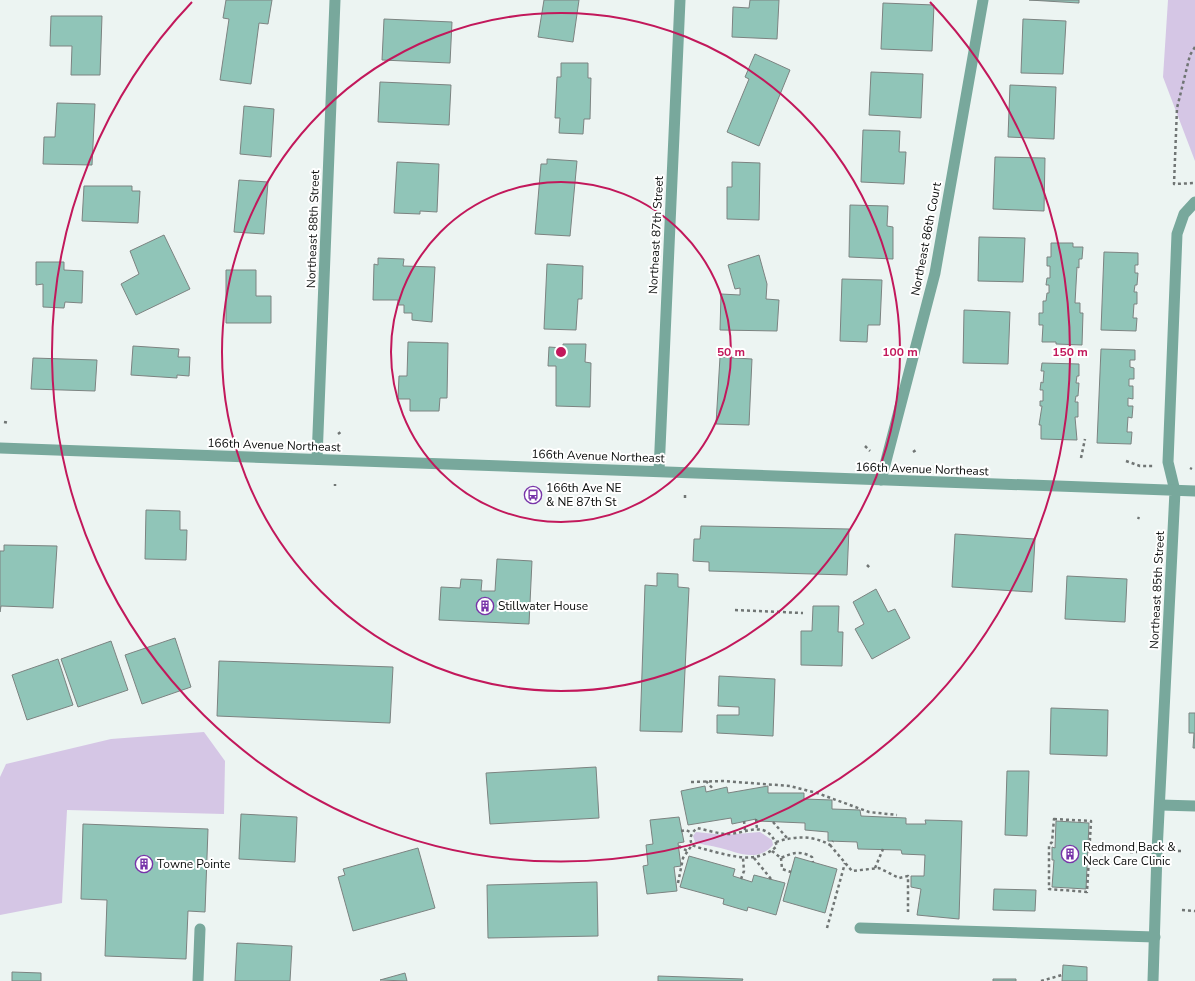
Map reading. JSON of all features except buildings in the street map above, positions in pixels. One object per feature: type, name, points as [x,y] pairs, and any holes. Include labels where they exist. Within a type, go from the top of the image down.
[{"type":"street","name":"Northeast 88th Street","points":[[317,459],[335,0]]},
{"type":"street","name":"Northeast 87th Street","points":[[659,471],[680,0]]},
{"type":"street","name":"Northeast 86th Court","points":[[881,480],[935,273],[983,0]]},
{"type":"street","name":"Northeast 85th Street","points":[[1153,981],[1175,491],[1168,462],[1177,234],[1184,214],[1193,204]]},
{"type":"street","name":"166th Avenue Northeast","points":[[0,448],[1195,491]]},
{"type":"street","points":[[1160,805],[1195,806]]},
{"type":"street","points":[[860,928],[1155,937]]},
{"type":"street","points":[[198,981],[200,929]]},
{"type":"path","points":[[1195,47],[1190,55],[1177,108],[1174,184],[1195,184]]},
{"type":"path","points":[[4,422],[9,423]]},
{"type":"path","points":[[338,434],[342,431]]},
{"type":"path","points":[[1081,458],[1085,439]]},
{"type":"path","points":[[865,446],[870,451]]},
{"type":"path","points":[[1126,461],[1140,466],[1150,466]]},
{"type":"path","points":[[685,493],[685,498]]},
{"type":"path","points":[[735,610],[803,613]]},
{"type":"path","points":[[691,782],[706,781],[790,786],[817,793],[870,812],[897,815]]},
{"type":"path","points":[[706,781],[714,790]]},
{"type":"path","points":[[1054,818],[1091,821],[1087,892],[1049,889],[1049,845],[1052,842],[1054,818]]},
{"type":"path","points":[[756,819],[757,828]]},
{"type":"path","points":[[744,821],[746,830]]},
{"type":"path","points":[[772,822],[787,838]]},
{"type":"path","points":[[678,883],[683,858],[692,845],[692,833],[697,828],[726,834],[757,828],[767,832],[776,842],[777,846],[772,851],[754,858],[743,858],[701,849],[692,845]]},
{"type":"path","points":[[681,831],[686,830],[692,833]]},
{"type":"path","points":[[776,842],[787,838],[812,838],[822,840],[830,845],[852,871],[879,868],[899,878],[908,876],[908,920]]},
{"type":"path","points":[[830,845],[833,841]]},
{"type":"path","points":[[678,846],[687,851]]},
{"type":"path","points":[[875,868],[883,850]]},
{"type":"path","points":[[772,851],[781,858],[782,869],[791,872]]},
{"type":"path","points":[[1178,851],[1184,851]]},
{"type":"path","points":[[1130,852],[1137,852]]},
{"type":"path","points":[[781,858],[793,853],[804,853],[812,857],[813,862]]},
{"type":"path","points":[[741,879],[744,871],[743,858]]},
{"type":"path","points":[[754,858],[771,879]]},
{"type":"path","points":[[827,928],[845,863]]},
{"type":"path","points":[[1182,910],[1195,911]]},
{"type":"path","points":[[1041,981],[1062,976]]},
{"type":"shaded area","points":[[1168,0],[1195,0],[1195,161],[1163,77]]},
{"type":"shaded area","points":[[204,732],[225,761],[224,814],[67,810],[62,903],[0,915],[0,777],[6,764],[111,739]]},
{"type":"shaded area","points":[[696,832],[725,835],[760,832],[772,840],[773,845],[760,854],[746,855],[695,842],[693,836]]},
{"type":"place","name":"166th Ave NE & NE 87th St","points":[[533,495]]},
{"type":"place","name":"Stillwater House","points":[[485,606]]},
{"type":"place","name":"Redmond Back & Neck Care Clinic","points":[[1070,854]]},
{"type":"place","name":"Towne Pointe","points":[[144,864]]}]
